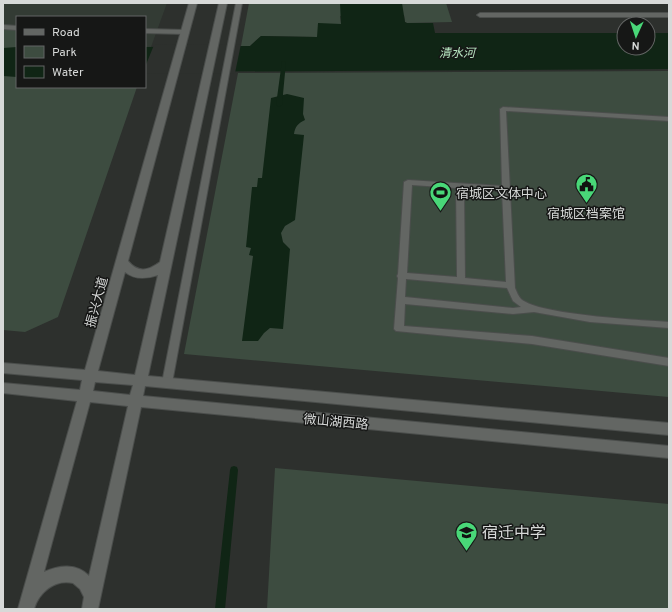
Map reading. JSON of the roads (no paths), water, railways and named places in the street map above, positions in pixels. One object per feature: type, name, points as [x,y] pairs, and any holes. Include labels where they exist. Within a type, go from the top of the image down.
[{"type":"main road","name":"振兴大道","points":[[27,604],[193,3]]},
{"type":"main road","points":[[91,602],[141,381],[223,3]]},
{"type":"main road","points":[[122,262],[129,272],[140,274],[157,271],[166,264]]},
{"type":"main road","name":"微山湖西路","points":[[3,368],[669,429]]},
{"type":"main road","name":"微山湖西路","points":[[3,388],[136,402],[669,452]]},
{"type":"main road","points":[[27,604],[40,585],[49,578],[60,573],[73,574],[84,580],[91,602]]},
{"type":"lane","points":[[167,383],[239,3]]},
{"type":"lane","points":[[480,15],[669,15]]},
{"type":"lane","points":[[3,27],[16,28]]},
{"type":"lane","points":[[146,31],[185,32]]},
{"type":"lane","points":[[533,309],[518,301],[511,285],[504,109],[669,119]]},
{"type":"lane","points":[[506,189],[408,182],[401,276],[399,329],[532,340],[669,362]]},
{"type":"lane","points":[[460,186],[462,281]]},
{"type":"lane","points":[[401,276],[511,285]]},
{"type":"lane","points":[[400,300],[513,311],[533,309],[613,321],[669,325]]},
{"type":"water","name":"清水河","points":[[340,3],[402,3],[405,22],[433,23],[435,33],[616,33],[616,56],[656,56],[656,33],[669,33],[669,69],[146,72],[146,47],[250,46],[261,36],[317,37],[318,23],[341,24]]},
{"type":"water","points":[[16,47],[16,77],[3,76],[3,48]]},
{"type":"water","points":[[287,94],[304,98],[303,114],[305,120],[300,122],[295,129],[294,134],[304,135],[295,220],[285,226],[281,233],[283,242],[290,249],[283,329],[270,328],[258,341],[242,341],[253,256],[249,255],[251,248],[246,247],[252,187],[257,187],[258,178],[262,178],[271,98]]},
{"type":"waterway","points":[[279,105],[284,62]]},
{"type":"waterway","points":[[220,609],[234,470]]},
{"type":"place","name":"宿城区档案馆","points":[[586,204]]},
{"type":"place","name":"宿城区文体中心","points":[[440,212]]},
{"type":"place","name":"宿迁中学","points":[[466,552]]}]
